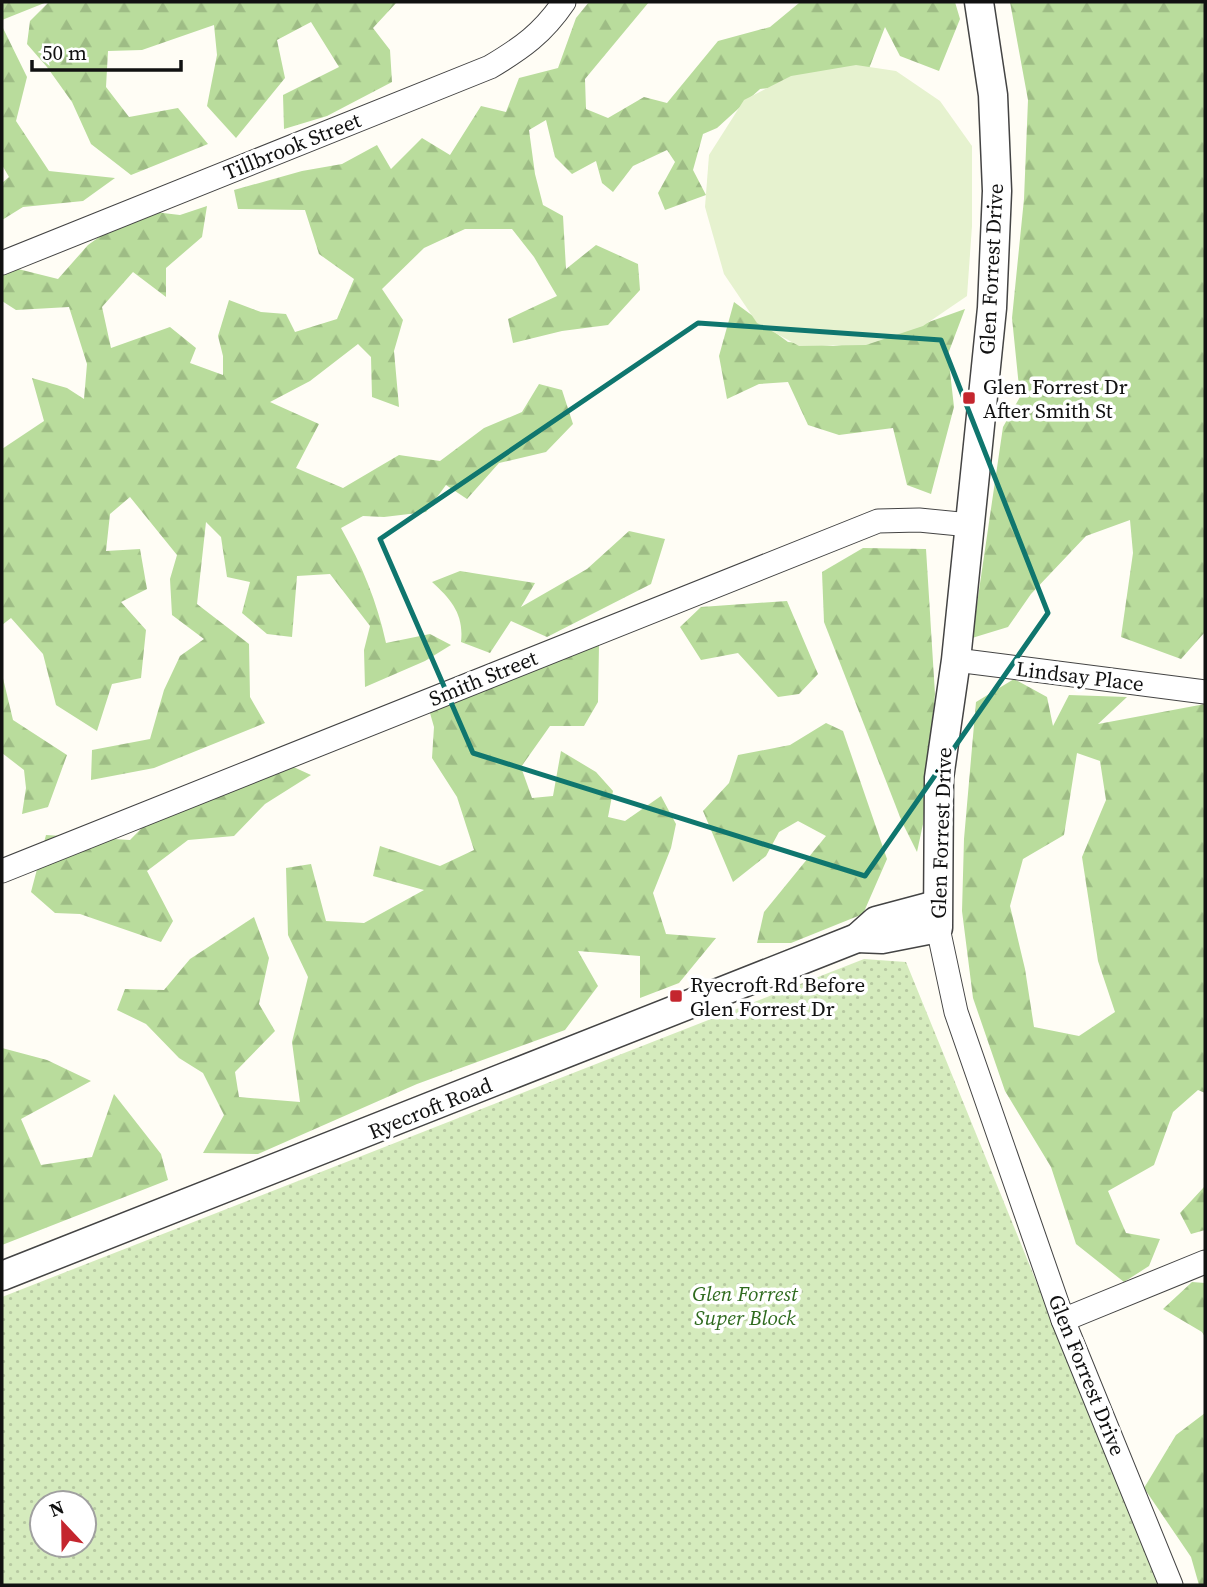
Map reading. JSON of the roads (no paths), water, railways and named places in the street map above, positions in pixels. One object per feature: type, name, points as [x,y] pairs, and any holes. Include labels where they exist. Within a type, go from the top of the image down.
[{"type":"street","name":"Tillbrook Street","points":[[2,263],[489,67],[530,41],[548,24],[564,2]]},
{"type":"street","name":"Glen Forrest Drive","points":[[979,2],[993,95],[997,191],[992,308],[956,660],[939,778],[937,916],[956,1012],[1063,1320],[1171,1585]]},
{"type":"street","name":"Smith Street","points":[[2,871],[878,521],[919,520],[970,526]]},
{"type":"street","name":"Lindsay Place","points":[[956,660],[1205,692]]},
{"type":"street","name":"Ryecroft Road","points":[[2,1276],[857,938],[876,921],[937,916]]},
{"type":"street","points":[[1063,1320],[1205,1262]]},
{"type":"place","name":"Glen Forrest Dr After Smith St","points":[[969,398]]},
{"type":"place","name":"Ryecroft Rd Before Glen Forrest Dr","points":[[676,996]]},
{"type":"park label","name":"Glen Forrest Super Block","points":[[745,1305]]}]
